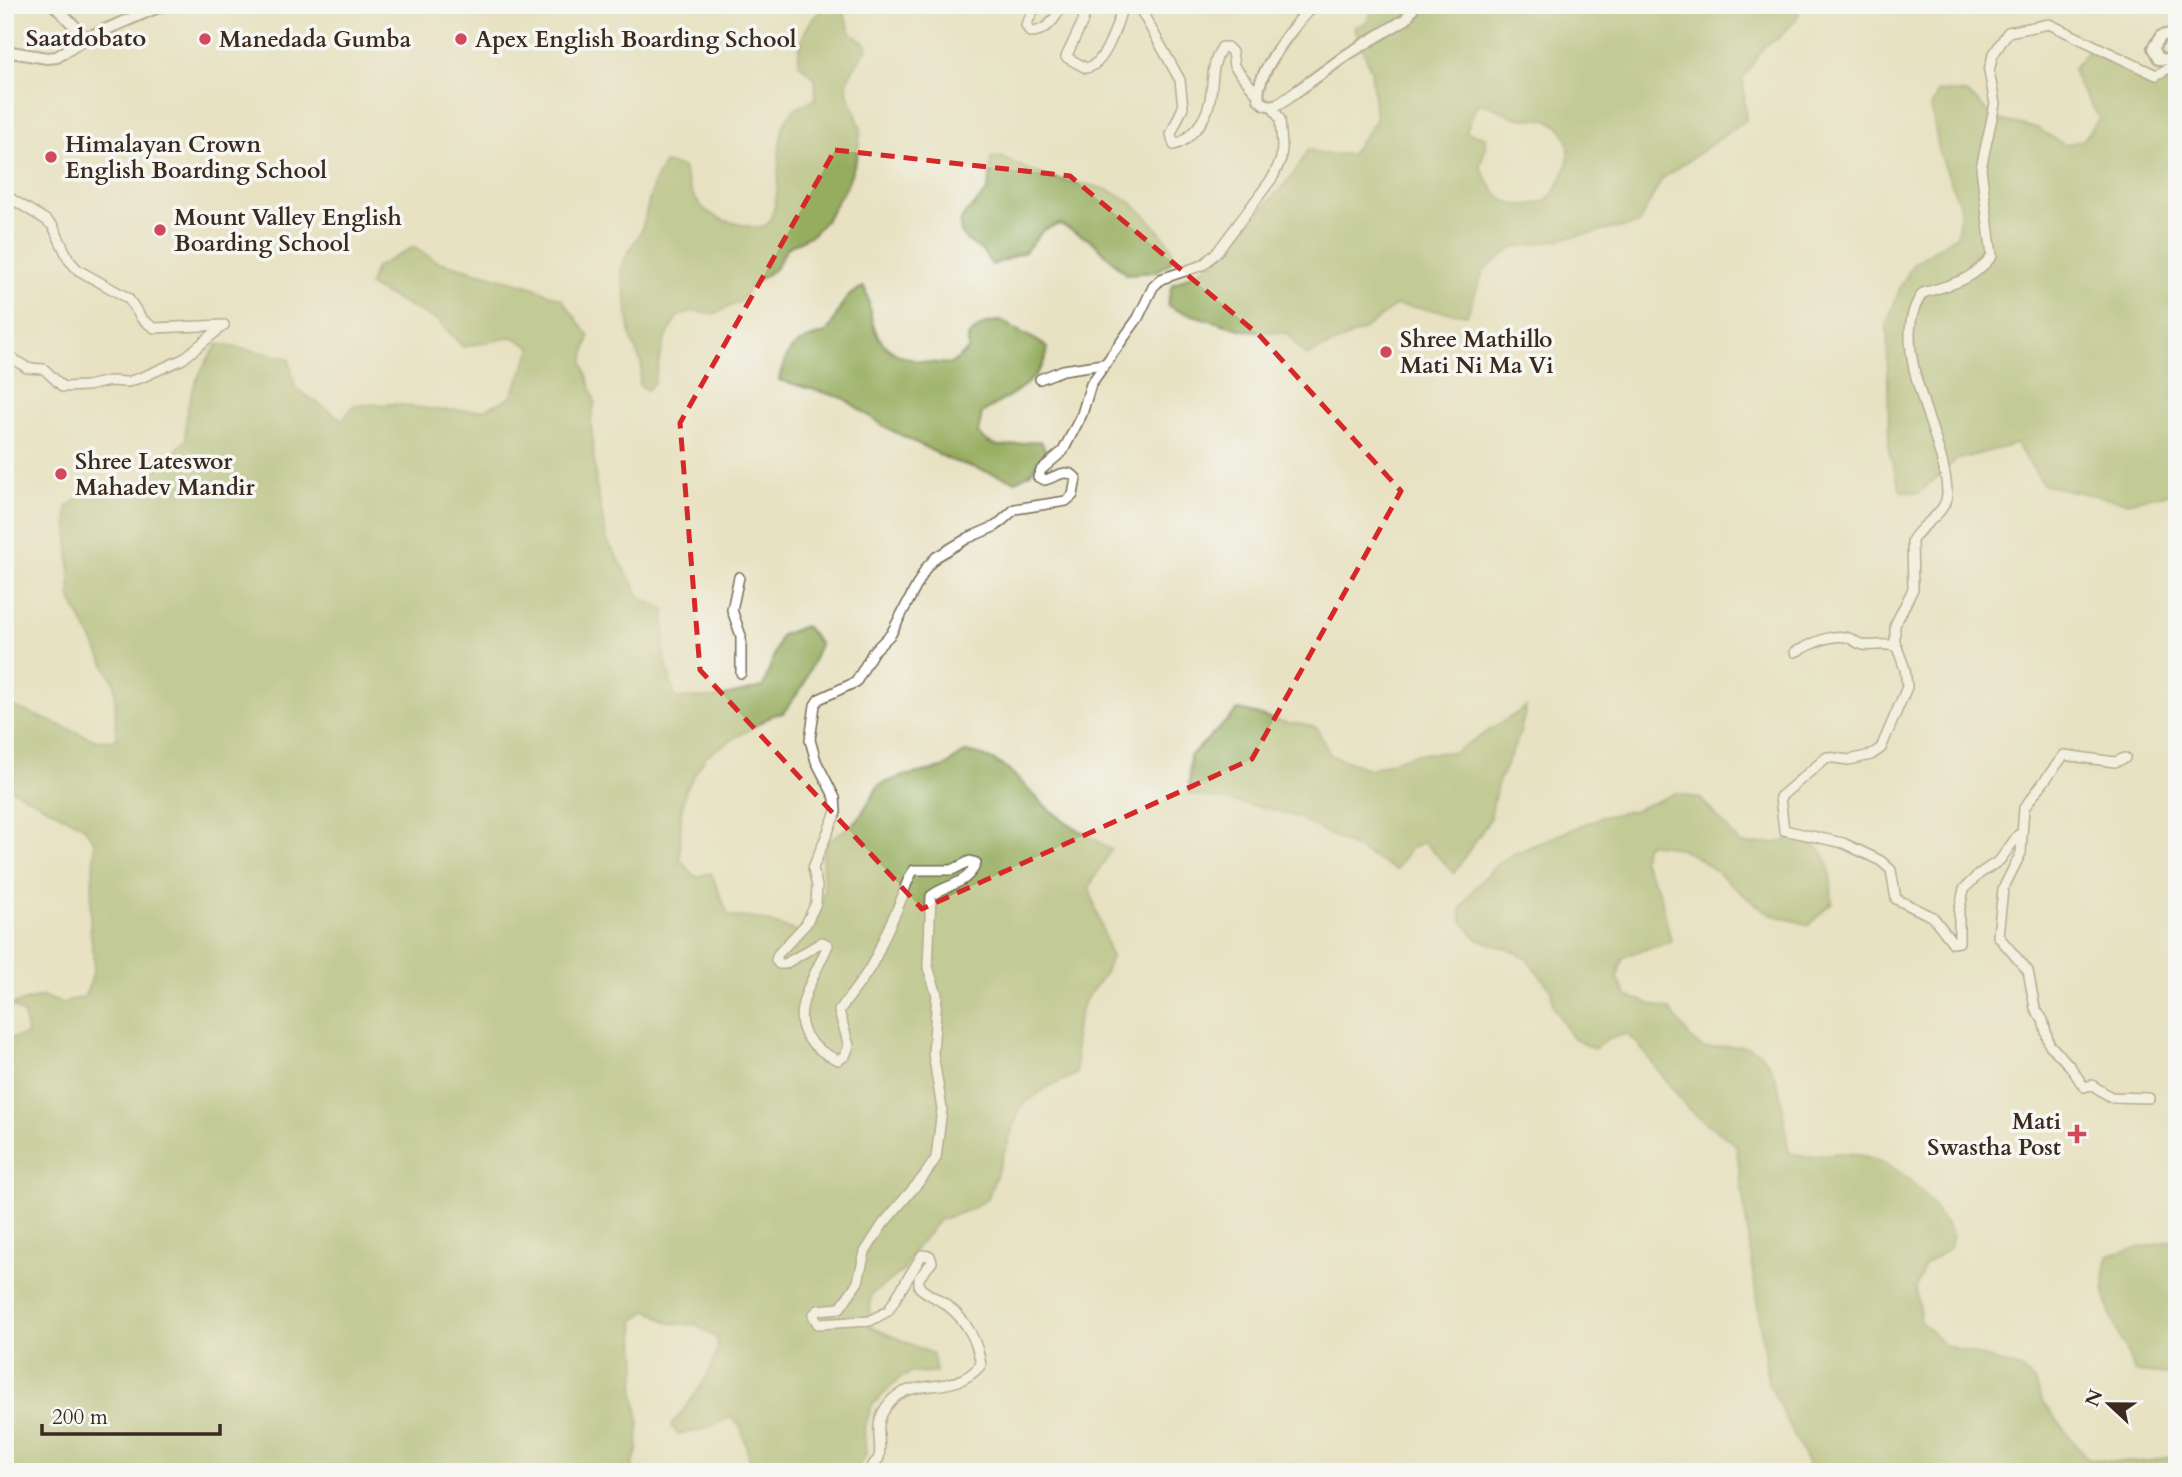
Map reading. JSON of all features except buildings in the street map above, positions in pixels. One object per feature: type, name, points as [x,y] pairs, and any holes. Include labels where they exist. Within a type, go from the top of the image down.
[{"type":"main road","points":[[54,5],[86,38]]},
{"type":"main road","points":[[5,51],[47,58],[57,57],[86,38],[163,5]]},
{"type":"main road","points":[[1314,5],[1298,21],[1262,77],[1258,95],[1261,102],[1272,106],[1406,19],[1415,5]]},
{"type":"main road","points":[[2175,61],[2159,59],[2153,48],[2161,36],[2177,32]]},
{"type":"street","points":[[1036,5],[1026,25],[1030,32],[1045,28],[1054,20],[1062,5]]},
{"type":"street","points":[[1086,5],[1083,21],[1066,57],[1086,68],[1097,63],[1115,34],[1122,5]]},
{"type":"street","points":[[1138,5],[1181,80],[1183,107],[1171,134],[1174,145],[1181,143],[1197,128],[1209,112],[1216,61],[1222,47],[1227,47],[1232,52],[1234,66],[1258,95]]},
{"type":"street","points":[[2022,835],[2018,835],[2000,860],[1979,874],[1964,889],[1959,912],[1959,942],[1953,943],[1933,917],[1896,899],[1891,870],[1881,861],[1843,843],[1784,830],[1780,797],[1817,762],[1826,757],[1849,760],[1871,755],[1881,748],[1907,687],[1905,669],[1897,647],[1895,625],[1913,589],[1912,541],[1935,517],[1947,496],[1943,469],[1914,372],[1913,320],[1923,293],[1962,283],[1980,270],[1992,256],[1981,168],[1995,104],[1989,71],[1993,55],[2008,32],[2049,24],[2156,75],[2171,67],[2175,61]]},
{"type":"street","points":[[867,1472],[880,1458],[877,1433],[882,1413],[895,1398],[911,1387],[953,1385],[969,1379],[981,1365],[977,1343],[967,1325],[948,1306],[919,1287],[919,1278],[932,1262],[930,1256],[922,1255],[888,1311],[870,1321],[818,1324],[813,1314],[818,1310],[839,1308],[858,1282],[866,1252],[883,1224],[936,1158],[942,1109],[933,1053],[937,995],[928,967],[931,896],[937,891],[950,889],[973,872],[976,863],[970,861],[952,870],[914,870],[905,882],[902,899],[889,921],[880,947],[864,977],[839,1011],[849,1046],[845,1056],[838,1060],[806,1037],[799,1011],[828,945],[822,942],[785,964],[779,964],[776,960],[778,954],[806,924],[816,903],[817,886],[813,868],[836,812],[835,798],[816,761],[810,740],[810,722],[819,699],[856,682],[873,652],[900,621],[926,568],[936,557],[968,538],[996,526],[1014,509],[1066,501],[1073,495],[1076,478],[1072,474],[1065,472],[1045,480],[1038,477],[1041,470],[1063,451],[1082,414],[1091,384],[1138,318],[1153,287],[1161,279],[1203,265],[1261,196],[1281,159],[1280,119],[1272,106]]},
{"type":"street","points":[[5,195],[46,219],[78,270],[128,298],[142,319],[154,328],[224,325],[183,359],[128,382],[64,387],[44,369],[27,368],[5,354]]},
{"type":"street","points":[[1040,379],[1063,370],[1103,364]]},
{"type":"street","points":[[738,577],[732,610],[741,636],[741,673]]},
{"type":"street","points":[[1796,652],[1821,640],[1835,638],[1850,638],[1862,645],[1882,643],[1897,647]]},
{"type":"street","points":[[2125,758],[2115,762],[2064,755],[2024,808],[2020,828],[2021,853],[2003,889],[1998,936],[2028,971],[2035,1009],[2043,1020],[2049,1044],[2060,1052],[2084,1087],[2092,1085],[2111,1097],[2149,1098]]},
{"type":"highlighted area","points":[[835,150],[1070,176],[1260,336],[1401,491],[1252,759],[922,909],[700,670],[680,423]]},
{"type":"green space","points":[[830,5],[841,5],[851,33],[868,46],[848,78],[847,91],[861,128],[857,157],[847,185],[826,220],[813,234],[787,248],[775,269],[751,285],[740,302],[714,314],[694,311],[677,317],[663,344],[654,383],[647,390],[639,385],[642,365],[631,338],[621,266],[641,231],[654,182],[664,163],[683,167],[689,188],[699,204],[714,216],[743,225],[767,225],[777,196],[781,134],[785,122],[794,110],[816,99],[815,78],[799,64],[802,38],[816,15]]},
{"type":"green space","points":[[1376,5],[1802,5],[1796,20],[1779,38],[1764,46],[1743,79],[1746,120],[1662,179],[1638,224],[1513,248],[1484,270],[1467,315],[1396,305],[1364,330],[1306,356],[1286,333],[1243,330],[1167,305],[1172,285],[1213,263],[1293,175],[1309,149],[1321,154],[1351,154],[1376,120],[1371,70],[1354,27],[1366,23]],"holes":[[[1477,104],[1518,118],[1550,121],[1560,128],[1566,137],[1569,148],[1565,171],[1560,183],[1546,201],[1512,204],[1498,195],[1492,187],[1480,166],[1486,147],[1485,137],[1466,132]]]},
{"type":"green space","points":[[2088,52],[2160,84],[2177,79],[2177,492],[2127,502],[2044,485],[2016,444],[1956,460],[1919,493],[1901,491],[1889,452],[1887,323],[1900,288],[1913,264],[1957,235],[1961,209],[1939,151],[1931,107],[1938,91],[1967,93],[1998,120],[2037,128],[2065,145],[2083,140],[2099,119],[2077,82],[2073,68]]},
{"type":"green space","points":[[1001,157],[1040,174],[1105,189],[1130,202],[1170,244],[1171,262],[1155,272],[1126,274],[1092,241],[1060,224],[1043,230],[1025,252],[992,265],[983,252],[964,237],[960,227],[964,215],[987,190],[991,158]]},
{"type":"green space","points":[[414,247],[436,261],[530,286],[562,299],[589,336],[583,362],[595,402],[591,421],[596,484],[607,540],[642,599],[665,609],[664,654],[675,698],[716,698],[763,687],[781,635],[805,626],[820,644],[803,686],[783,713],[773,715],[706,756],[686,789],[681,812],[680,859],[695,877],[711,873],[729,916],[758,919],[805,934],[819,913],[824,889],[822,858],[828,841],[857,821],[879,785],[903,776],[943,768],[965,752],[1000,764],[1051,811],[1111,850],[1089,887],[1111,957],[1105,973],[1083,1003],[1075,1032],[1077,1074],[1048,1087],[1021,1106],[988,1198],[969,1210],[939,1220],[913,1252],[904,1270],[871,1295],[869,1326],[933,1354],[936,1372],[911,1373],[900,1378],[872,1405],[864,1429],[866,1455],[854,1472],[753,1472],[741,1427],[731,1417],[699,1431],[678,1434],[671,1426],[709,1373],[717,1349],[717,1339],[697,1325],[669,1323],[648,1310],[634,1321],[637,1365],[634,1391],[639,1420],[638,1448],[631,1472],[5,1472],[5,1039],[27,1035],[24,1015],[11,1005],[43,996],[61,1003],[84,997],[94,968],[90,923],[94,841],[83,826],[5,786],[5,703],[98,741],[116,740],[115,684],[71,600],[67,508],[82,495],[98,489],[136,491],[186,440],[187,413],[193,389],[218,344],[289,358],[295,388],[343,420],[354,405],[394,404],[436,410],[484,410],[511,397],[532,348],[513,337],[463,347],[437,320],[369,286],[376,267]]},
{"type":"green space","points":[[864,287],[878,336],[885,346],[904,357],[951,364],[968,350],[968,337],[972,333],[997,321],[1003,321],[1048,349],[1044,361],[1031,380],[982,413],[978,433],[1000,446],[1041,441],[1046,452],[1030,473],[1016,481],[950,460],[885,427],[843,398],[779,380],[785,360],[794,347],[807,339],[826,333],[849,295]]},
{"type":"green space","points":[[1526,707],[1520,734],[1497,785],[1490,819],[1454,873],[1424,842],[1410,849],[1396,870],[1297,817],[1267,808],[1189,794],[1190,756],[1238,710],[1317,728],[1330,755],[1369,769],[1415,754],[1455,752]]},
{"type":"green space","points":[[1676,793],[1701,799],[1741,844],[1772,843],[1802,835],[1825,856],[1830,871],[1832,902],[1809,925],[1781,917],[1756,904],[1699,859],[1666,845],[1646,844],[1642,860],[1660,893],[1671,941],[1623,958],[1617,978],[1627,996],[1670,1010],[1693,1041],[1705,1049],[1743,1047],[1755,1050],[1764,1058],[1771,1068],[1781,1097],[1789,1152],[1810,1156],[1842,1153],[1878,1160],[1894,1168],[1921,1191],[1953,1236],[1950,1248],[1925,1265],[1916,1287],[1921,1322],[1943,1344],[2021,1369],[2035,1382],[2043,1403],[2087,1458],[2144,1462],[2177,1453],[2177,1472],[1812,1472],[1768,1382],[1736,1145],[1688,1109],[1637,1043],[1626,1034],[1607,1039],[1594,1049],[1572,1038],[1553,1006],[1551,990],[1529,961],[1515,952],[1477,939],[1461,920],[1461,908],[1475,888],[1495,866],[1513,854],[1601,817],[1635,810]]},
{"type":"green space","points":[[2177,1239],[2177,1376],[2135,1372],[2106,1300],[2105,1271],[2109,1255]]},
{"type":"place","name":"Manedada Gumba","points":[[205,39]]},
{"type":"place","name":"Apex English Boarding School","points":[[461,39]]},
{"type":"place","name":"Himalayan Crown English Boarding School","points":[[51,157]]},
{"type":"place","name":"Mount Valley English Boarding School","points":[[160,230]]},
{"type":"place","name":"Shree Mathillo Mati Ni Ma Vi","points":[[1386,352]]},
{"type":"place","name":"Shree Lateswor Mahadev Mandir","points":[[61,474]]},
{"type":"place","name":"Mati Swastha Post","points":[[2077,1134]]},
{"type":"district","name":"Saatdobato","points":[[86,38]]}]
